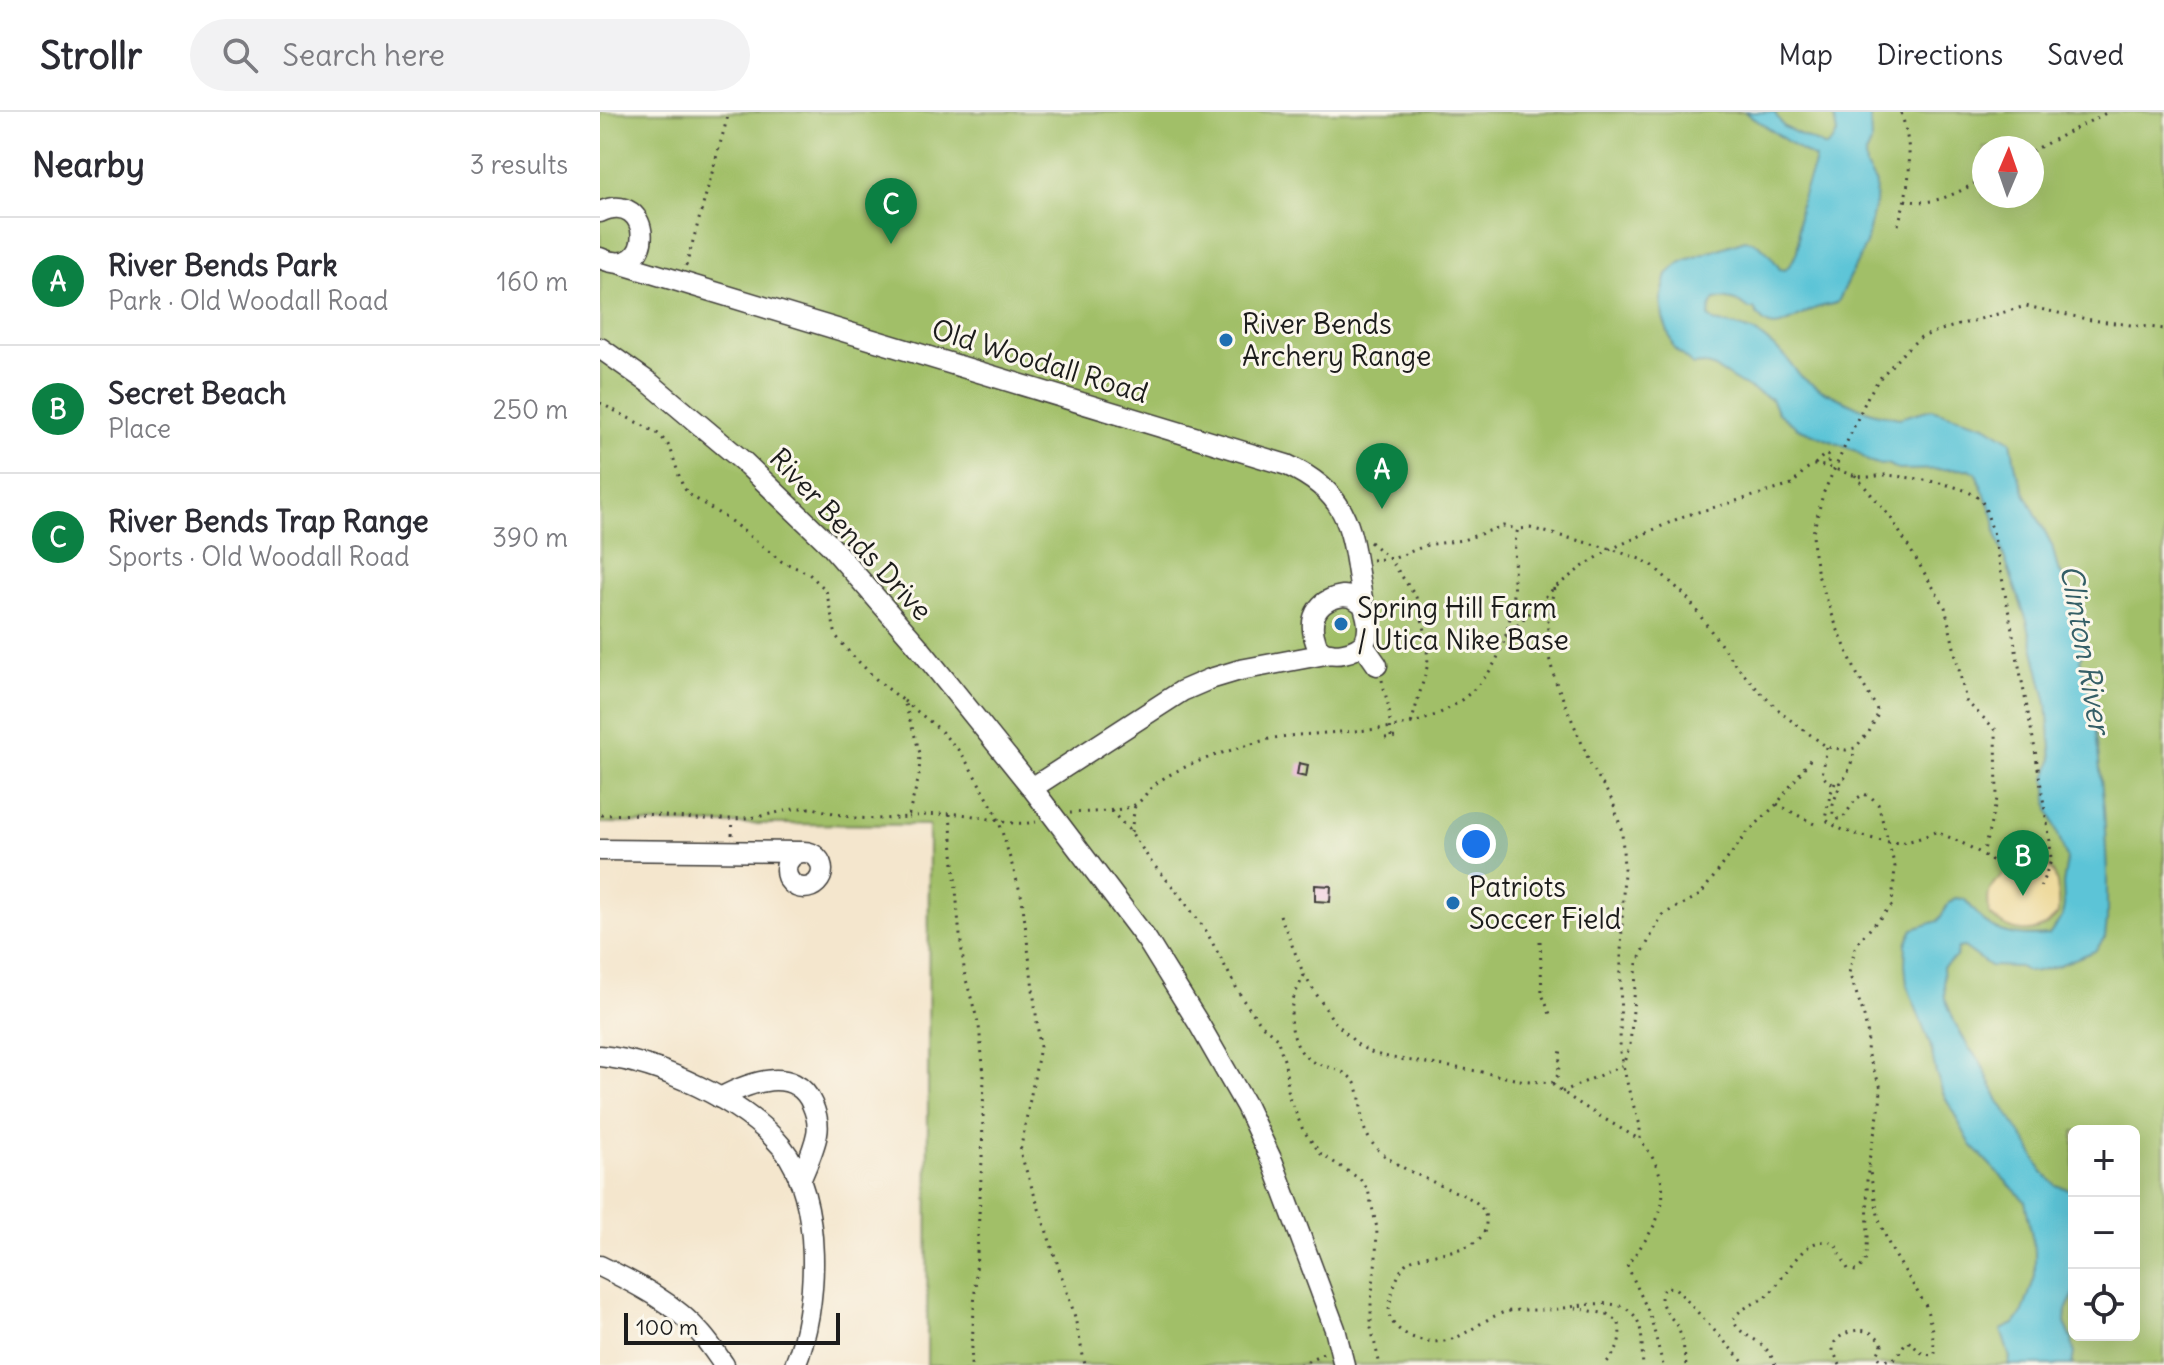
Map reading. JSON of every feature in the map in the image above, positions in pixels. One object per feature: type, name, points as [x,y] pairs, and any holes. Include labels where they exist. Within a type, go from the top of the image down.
[{"type":"street","points":[[600,212],[620,208],[636,217],[643,234],[639,260]]},
{"type":"street","name":"Old Woodall Road","points":[[608,260],[639,260],[681,282],[1301,471],[1323,487],[1342,511],[1352,532],[1368,628],[1363,645]]},
{"type":"street","name":"River Bends Drive","points":[[600,348],[651,384],[744,462],[829,544],[917,645],[1032,788],[1147,940],[1246,1106],[1273,1163],[1335,1329],[1341,1355]]},
{"type":"street","points":[[1318,650],[1313,628],[1315,612],[1326,601],[1353,590],[1358,570]]},
{"type":"street","points":[[1343,596],[1352,597],[1363,604]]},
{"type":"street","points":[[1032,788],[1182,691],[1240,670],[1318,650],[1348,652],[1363,645],[1377,665]]},
{"type":"street","points":[[600,850],[802,852],[818,860],[820,877],[812,886],[795,886],[773,853]]},
{"type":"street","points":[[787,878],[788,861],[802,852]]},
{"type":"street","points":[[600,1056],[647,1066],[720,1098],[762,1127],[782,1147],[800,1181],[809,1220],[812,1280],[806,1332],[795,1365]]},
{"type":"street","points":[[720,1098],[744,1086],[770,1079],[789,1083],[808,1094],[817,1114],[817,1133],[800,1181]]},
{"type":"street","points":[[600,1266],[635,1283],[667,1304],[700,1332],[724,1365]]},
{"type":"path","points":[[681,282],[729,112]]},
{"type":"path","points":[[1898,225],[1910,174],[1910,153],[1901,112]]},
{"type":"path","points":[[2044,145],[2108,112]]},
{"type":"path","points":[[1905,200],[1916,203],[1935,201],[1972,185]]},
{"type":"path","points":[[1775,1365],[1766,1347],[1735,1326],[1733,1320],[1736,1313],[1770,1294],[1794,1259],[1823,1241],[1835,1244],[1848,1269],[1856,1271],[1865,1263],[1867,1181],[1881,1088],[1867,1053],[1868,1036],[1863,1012],[1849,973],[1856,944],[1892,905],[1895,881],[1895,867],[1878,804],[1864,794],[1856,799],[1843,818],[1838,819],[1833,814],[1833,804],[1841,782],[1847,776],[1855,748],[1869,732],[1878,714],[1837,628],[1818,575],[1813,533],[1817,510],[1868,396],[1892,364],[1921,337],[2014,308],[2038,307],[2091,320],[2164,329]]},
{"type":"path","points":[[600,403],[657,433],[667,443],[680,479],[690,495],[732,522],[781,561],[808,573],[826,590],[836,636],[877,680],[938,728],[962,754],[994,810],[1022,898],[1040,1047],[1020,1152],[1074,1313],[1085,1365]]},
{"type":"path","points":[[1506,637],[1554,588],[1611,549],[1684,516],[1792,485],[1825,454],[1830,457],[1826,467]]},
{"type":"path","points":[[1814,465],[1867,477],[1882,475],[1949,485],[1981,500],[1993,531],[2005,589],[2050,841],[2051,861],[2039,890]]},
{"type":"path","points":[[1855,475],[1891,518],[1945,607],[1966,701],[1996,730],[1997,799],[1983,854]]},
{"type":"path","points":[[1358,570],[1427,545],[1463,540],[1503,526],[1530,528],[1640,559],[1664,575],[1686,596],[1734,663],[1785,716],[1827,747],[1855,748]]},
{"type":"path","points":[[1069,813],[1111,811],[1135,805],[1153,786],[1178,772],[1206,759],[1270,739],[1390,728],[1435,716],[1470,692],[1493,667],[1506,637],[1514,590],[1515,538],[1518,529]]},
{"type":"path","points":[[1352,532],[1361,535],[1390,559],[1416,597],[1426,634],[1428,664],[1411,724]]},
{"type":"path","points":[[1554,588],[1547,650],[1555,680],[1591,765],[1613,802],[1622,832],[1620,1052],[1640,1125],[1640,1140]]},
{"type":"path","points":[[1377,665],[1385,690],[1391,737]]},
{"type":"path","points":[[904,701],[920,753],[919,777],[908,817]]},
{"type":"path","points":[[1385,738],[1397,737]]},
{"type":"path","points":[[1827,747],[1822,775],[1835,783],[1841,782]]},
{"type":"path","points":[[1562,1092],[1623,1065],[1630,1045],[1637,963],[1662,915],[1700,895],[1747,833],[1777,804],[1812,757]]},
{"type":"path","points":[[1835,783],[1825,819],[1834,826],[1887,843],[1916,841],[1935,832],[1983,854],[2019,880]]},
{"type":"path","points":[[1777,804],[1816,825]]},
{"type":"path","points":[[1131,832],[1135,805]]},
{"type":"path","points":[[600,815],[733,819],[813,808],[853,818],[950,814],[1019,824],[1044,821]]},
{"type":"path","points":[[1111,811],[1131,832],[1205,929],[1243,1000],[1262,1025],[1277,1038],[1285,1063],[1289,1097],[1303,1130],[1321,1154],[1360,1179],[1368,1190],[1377,1228],[1371,1328],[1380,1365]]},
{"type":"path","points":[[950,814],[965,976],[979,1026],[984,1075],[971,1365]]},
{"type":"path","points":[[732,844],[733,819]]},
{"type":"path","points":[[1280,915],[1304,975],[1333,1020],[1359,1046],[1375,1054],[1552,1083],[1572,1100],[1596,1112],[1649,1149],[1664,1182],[1662,1205],[1648,1237],[1627,1265],[1650,1315],[1663,1365]]},
{"type":"path","points":[[1540,941],[1542,994],[1552,1019]]},
{"type":"path","points":[[1304,975],[1293,999],[1292,1012],[1292,1028],[1301,1052],[1311,1061],[1347,1073],[1359,1092],[1367,1136],[1381,1154],[1469,1198],[1486,1215],[1483,1235],[1465,1248],[1408,1262],[1401,1268],[1389,1309],[1389,1318],[1395,1326],[1416,1339],[1448,1341],[1504,1312],[1602,1304],[1627,1309],[1634,1315],[1639,1324],[1643,1365]]},
{"type":"path","points":[[1552,1083],[1558,1075],[1561,1048]]},
{"type":"path","points":[[1840,1365],[1833,1345],[1842,1334],[1855,1330],[1877,1337],[1882,1345],[1877,1355],[1881,1360],[1896,1358],[1908,1341],[1927,1355],[1935,1353],[1926,1306],[1890,1247],[1879,1220],[1869,1160]]},
{"type":"path","points":[[1686,1365],[1682,1335],[1661,1303],[1661,1293],[1665,1287],[1675,1288],[1746,1365]]},
{"type":"path","points":[[1571,1307],[1607,1314],[1619,1323],[1620,1345],[1604,1365]]},
{"type":"path","points":[[1300,1365],[1341,1355]]},
{"type":"green space","points":[[600,112],[2164,112],[2164,1365],[927,1365],[929,825],[600,823]]},
{"type":"sand","points":[[2043,864],[2054,874],[2058,887],[2058,914],[2033,931],[2015,930],[1989,914],[1991,888],[1998,879],[2025,865]]},
{"type":"water","points":[[1745,112],[1774,112],[1784,127],[1826,147],[1837,134],[1833,112],[1870,112],[1871,143],[1865,157],[1866,167],[1876,184],[1875,203],[1866,244],[1838,302],[1774,326],[1760,319],[1754,309],[1729,299],[1715,299],[1709,317],[1714,322],[1757,333],[1785,356],[1800,376],[1821,390],[1860,408],[1899,418],[1931,409],[1985,425],[2011,441],[2016,469],[2025,493],[2052,545],[2057,566],[2081,610],[2085,648],[2080,660],[2094,713],[2104,808],[2107,872],[2105,937],[2095,951],[2037,971],[1990,966],[1964,947],[1958,948],[1956,957],[1943,967],[1945,998],[1969,1048],[1980,1061],[1999,1101],[2043,1173],[2056,1185],[2068,1189],[2068,1306],[2065,1323],[2068,1341],[2072,1341],[2072,1365],[2008,1365],[2010,1358],[2001,1330],[2014,1324],[2023,1312],[2035,1276],[2035,1251],[2025,1201],[1971,1145],[1943,1093],[1930,1044],[1907,985],[1905,964],[1906,943],[1913,929],[1938,921],[1955,898],[1964,899],[1992,927],[2016,935],[2049,935],[2062,917],[2067,859],[2049,810],[2046,778],[2052,760],[2047,704],[2027,621],[1996,534],[1995,520],[1976,473],[1969,469],[1898,470],[1887,464],[1868,461],[1856,451],[1798,428],[1778,413],[1771,399],[1715,368],[1704,364],[1693,365],[1674,349],[1663,318],[1661,299],[1667,274],[1683,261],[1745,240],[1761,246],[1780,269],[1785,270],[1798,248],[1801,202],[1815,158]]},
{"type":"building","points":[[1299,763],[1308,765],[1306,777],[1297,775]]},
{"type":"building","points":[[1315,885],[1331,886],[1330,902],[1315,901]]},
{"type":"place","name":"River Bends Trap Range","points":[[891,244]]},
{"type":"place","name":"River Bends Archery Range","points":[[1226,340]]},
{"type":"place","name":"River Bends Park","points":[[1382,509]]},
{"type":"place","name":"Spring Hill Farm / Utica Nike Base","points":[[1341,624]]},
{"type":"place","name":"Secret Beach","points":[[2023,896]]},
{"type":"place","name":"Patriots Soccer Field","points":[[1453,903]]},
{"type":"water label","name":"Clinton River","points":[[2085,649]]}]
